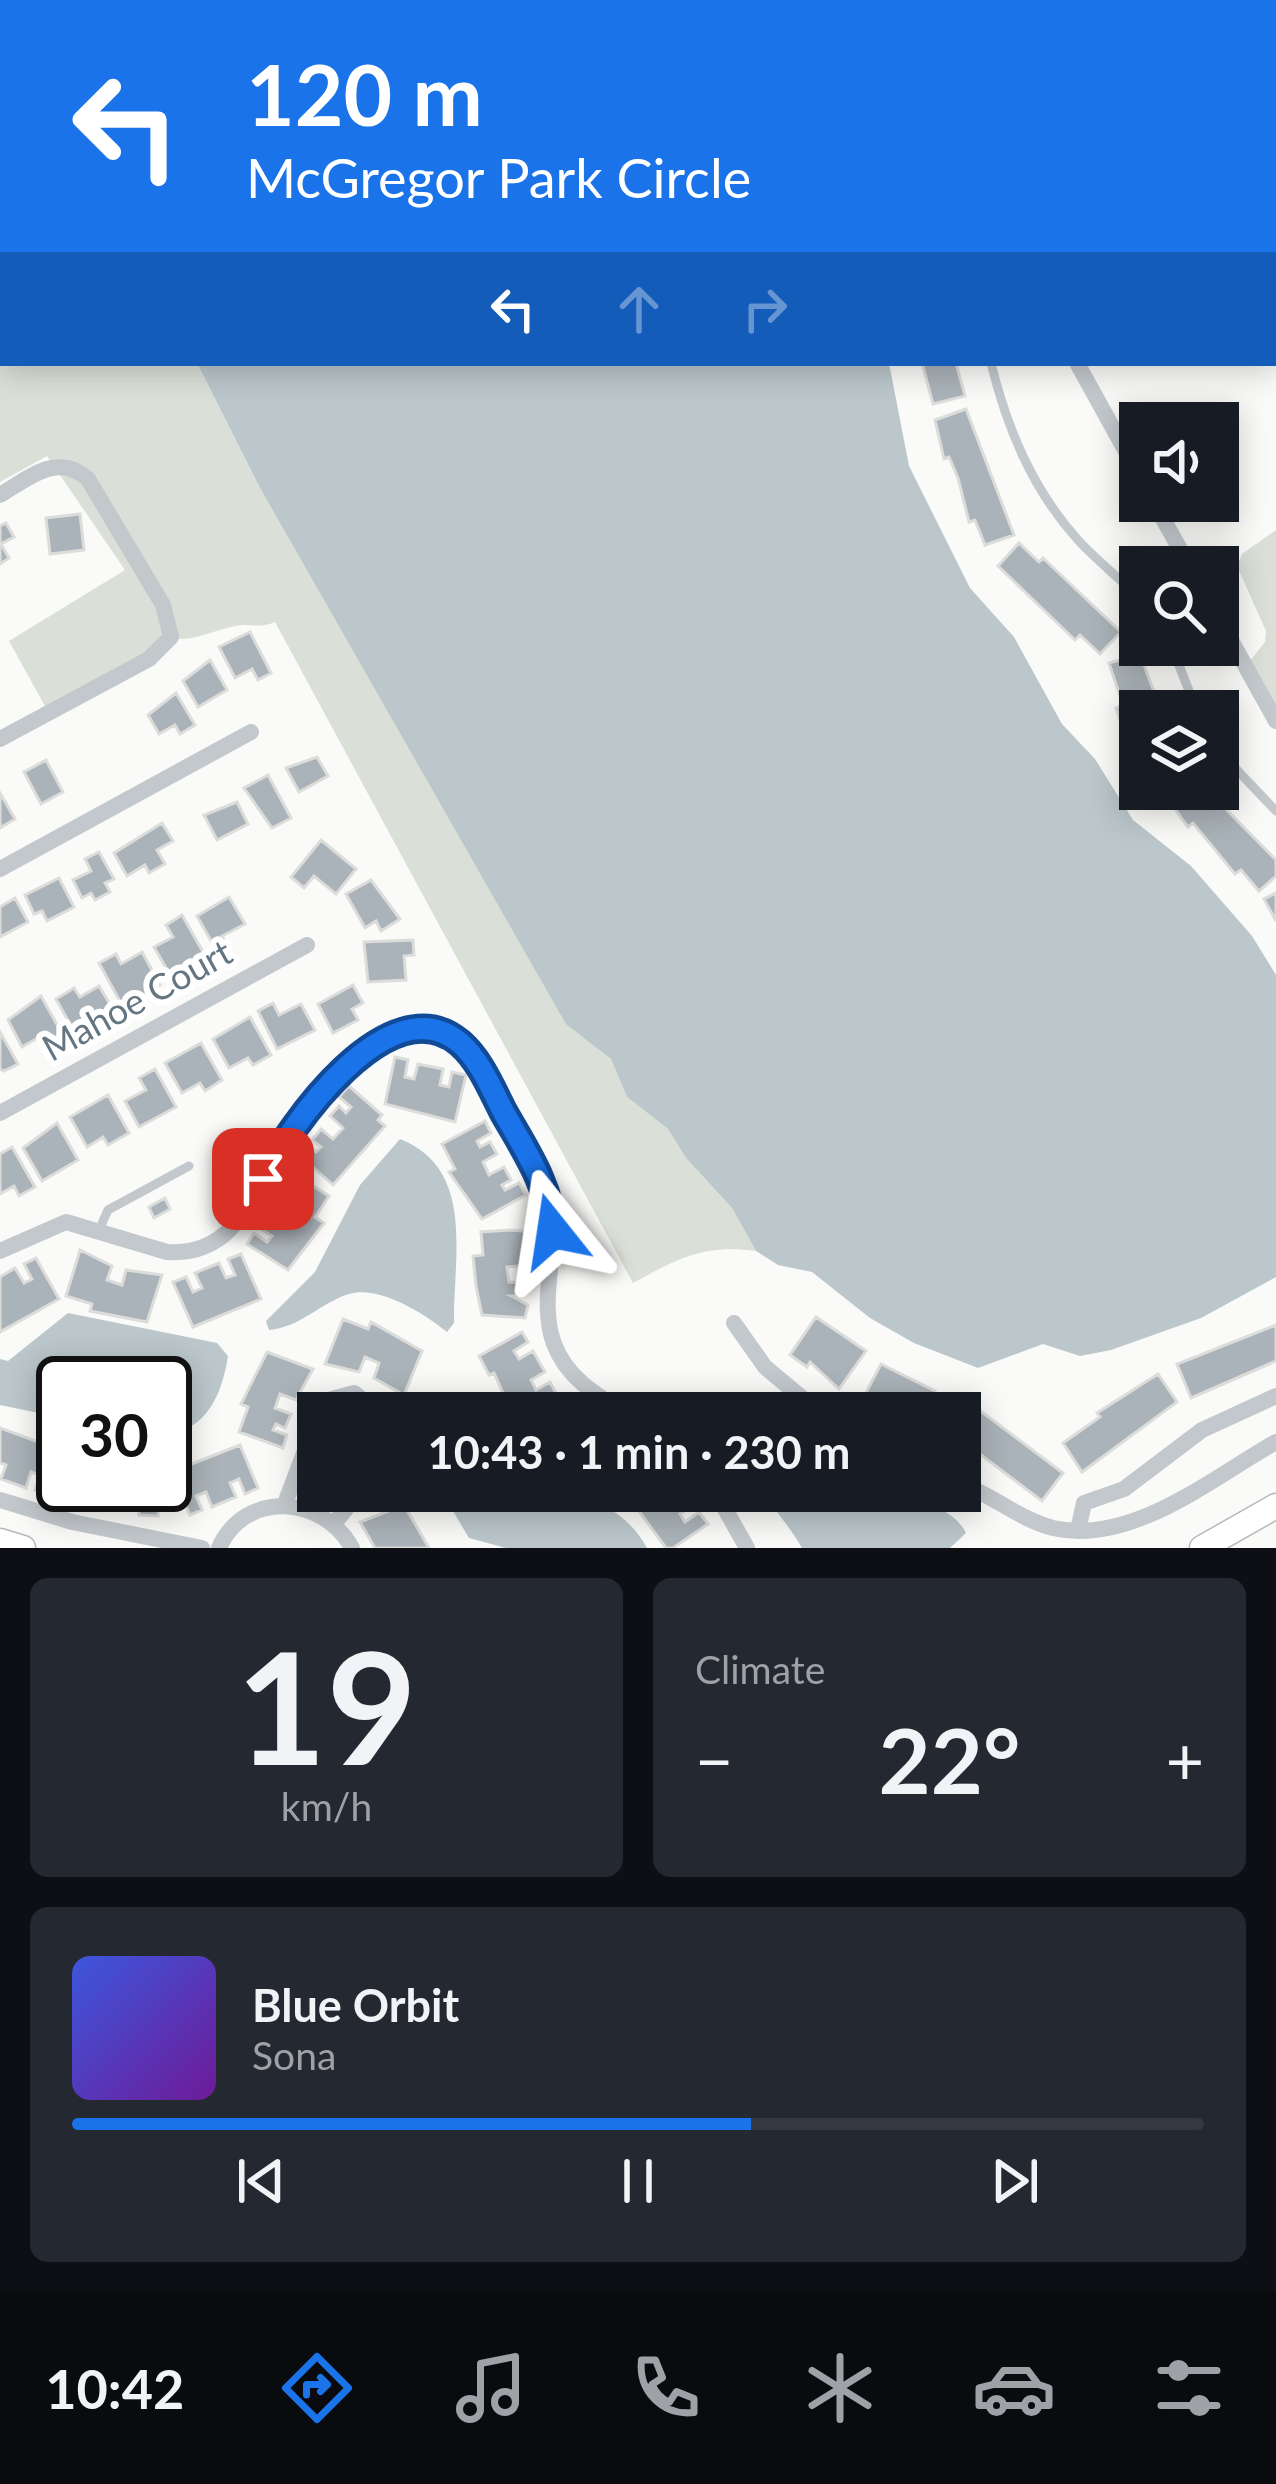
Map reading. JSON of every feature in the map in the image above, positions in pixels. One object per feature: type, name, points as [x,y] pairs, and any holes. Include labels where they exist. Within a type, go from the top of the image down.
[{"type":"street","points":[[1079,366],[1119,439]]},
{"type":"street","points":[[0,495],[58,464],[74,467],[88,479],[171,620],[171,637],[161,651],[0,739]]},
{"type":"street","points":[[1239,655],[1276,721]]},
{"type":"street","points":[[0,869],[250,732]]},
{"type":"street","name":"Mahoe Court","points":[[0,1113],[307,945]]},
{"type":"street","points":[[0,1251],[50,1225],[67,1222],[167,1252],[185,1253],[215,1242],[241,1220],[284,1137],[333,1078],[394,1037],[429,1029],[447,1034],[472,1057],[547,1196],[553,1231],[548,1309],[554,1345],[591,1392]]},
{"type":"street","points":[[734,1323],[765,1367],[795,1392]]},
{"type":"street","points":[[1078,1531],[1084,1502],[1124,1489],[1202,1430],[1276,1396]]},
{"type":"street","points":[[981,1494],[1033,1521],[1078,1531],[1108,1528],[1144,1516],[1276,1442]]},
{"type":"street","points":[[284,1506],[297,1472]]},
{"type":"street","points":[[0,1499],[73,1522],[202,1548]]},
{"type":"street","points":[[219,1548],[226,1531],[246,1514],[284,1506],[334,1524],[352,1548]]},
{"type":"street","points":[[1202,1548],[1276,1506]]},
{"type":"street","points":[[334,1524],[343,1512]]},
{"type":"street","points":[[727,1512],[747,1548]]},
{"type":"street","points":[[0,1540],[23,1548]]},
{"type":"lane","points":[[992,366],[1007,422],[1036,483],[1080,543],[1119,579]]},
{"type":"lane","points":[[1239,772],[1276,811]]},
{"type":"lane","points":[[98,1230],[108,1210],[190,1166]]},
{"type":"shaded area","points":[[0,366],[199,366],[260,488],[566,1023],[611,1059],[627,1097],[668,1129],[686,1158],[732,1208],[756,1251],[692,1255],[633,1283],[275,622],[173,639],[46,708],[9,641],[125,570],[47,456],[0,482]]},
{"type":"shaded area","points":[[199,366],[890,366],[909,466],[970,588],[1014,637],[1062,724],[1095,759],[1119,798],[1119,810],[1127,810],[1191,866],[1252,936],[1276,975],[1276,1277],[1201,1318],[1111,1350],[1080,1356],[1043,1344],[978,1368],[914,1343],[870,1318],[812,1272],[778,1265],[756,1251],[732,1208],[686,1158],[668,1129],[627,1097],[611,1059],[566,1024],[260,488]]},
{"type":"shaded area","points":[[1276,530],[1276,709],[1249,662],[1265,642],[1266,631],[1239,570],[1242,554]]},
{"type":"shaded area","points":[[400,1139],[424,1153],[440,1171],[450,1193],[457,1244],[454,1323],[447,1332],[401,1303],[361,1292],[269,1330],[266,1321],[315,1272],[360,1185]]},
{"type":"shaded area","points":[[68,1313],[217,1343],[228,1356],[217,1397],[192,1426],[192,1356],[36,1356],[36,1412],[0,1405],[0,1359],[8,1361]]},
{"type":"shaded area","points":[[454,1512],[614,1512],[631,1525],[647,1548],[506,1548],[469,1538]]},
{"type":"shaded area","points":[[777,1512],[945,1512],[966,1533],[950,1548],[802,1548]]},
{"type":"building","points":[[923,366],[957,366],[965,396],[933,404]]},
{"type":"building","points":[[966,409],[1014,535],[985,545],[975,520],[969,522],[958,478],[949,457],[944,459],[935,420]]},
{"type":"building","points":[[80,514],[84,550],[50,554],[46,518]]},
{"type":"building","points":[[6,523],[14,537],[1,544],[9,558],[0,564],[0,526]]},
{"type":"building","points":[[1019,543],[1039,562],[1043,558],[1119,634],[1100,654],[1080,635],[1075,640],[998,566]]},
{"type":"building","points":[[250,632],[271,673],[258,680],[252,669],[235,678],[219,647]]},
{"type":"building","points":[[210,660],[227,690],[198,707],[183,681]]},
{"type":"building","points":[[1119,660],[1119,666],[1144,666],[1153,690],[1119,693],[1109,663]]},
{"type":"building","points":[[176,693],[195,725],[180,734],[175,725],[159,734],[148,715]]},
{"type":"building","points":[[317,757],[328,776],[299,792],[286,768]]},
{"type":"building","points":[[46,760],[63,792],[41,804],[24,772]]},
{"type":"building","points":[[268,775],[291,818],[272,828],[244,788]]},
{"type":"building","points":[[0,793],[15,819],[0,828]]},
{"type":"building","points":[[237,802],[248,824],[217,840],[204,815]]},
{"type":"building","points":[[1176,810],[1227,810],[1276,860],[1276,876],[1259,891],[1241,870],[1235,874],[1193,823],[1188,827]]},
{"type":"building","points":[[162,823],[173,841],[157,850],[165,864],[149,873],[145,865],[127,876],[114,853]]},
{"type":"building","points":[[321,840],[356,869],[336,894],[314,876],[304,888],[291,877]]},
{"type":"building","points":[[99,852],[114,879],[105,883],[110,892],[95,900],[91,893],[82,898],[73,880],[91,871],[85,859]]},
{"type":"building","points":[[59,878],[74,907],[47,921],[42,911],[34,914],[25,895]]},
{"type":"building","points":[[371,880],[400,919],[381,931],[376,921],[365,928],[346,894]]},
{"type":"building","points":[[1276,893],[1276,921],[1264,899]]},
{"type":"building","points":[[229,897],[245,924],[222,936],[228,947],[218,953],[197,916]]},
{"type":"building","points":[[15,898],[28,922],[0,937],[0,907]]},
{"type":"building","points":[[182,915],[207,959],[169,973],[154,947],[173,937],[166,925]]},
{"type":"building","points":[[413,940],[414,955],[404,956],[406,980],[368,982],[364,942]]},
{"type":"building","points":[[142,952],[160,985],[123,1007],[99,963],[116,954],[121,964]]},
{"type":"building","points":[[353,985],[363,1003],[352,1009],[358,1020],[333,1033],[318,1004]]},
{"type":"building","points":[[99,986],[114,1011],[75,1033],[56,999],[74,988],[80,997]]},
{"type":"building","points":[[41,996],[65,1039],[51,1048],[43,1035],[22,1047],[8,1020]]},
{"type":"building","points":[[273,1003],[279,1015],[301,1004],[315,1030],[277,1049],[258,1011]]},
{"type":"building","points":[[250,1017],[271,1055],[253,1065],[248,1058],[229,1068],[213,1039]]},
{"type":"building","points":[[0,1032],[18,1064],[4,1071],[0,1069]]},
{"type":"building","points":[[201,1043],[222,1080],[205,1091],[200,1083],[182,1093],[165,1063]]},
{"type":"building","points":[[395,1057],[408,1060],[405,1077],[414,1079],[418,1064],[443,1069],[440,1085],[449,1087],[452,1072],[466,1075],[455,1122],[385,1104]]},
{"type":"building","points":[[155,1069],[176,1107],[139,1127],[125,1101],[146,1090],[139,1078]]},
{"type":"building","points":[[349,1086],[382,1115],[378,1120],[385,1126],[333,1185],[296,1152],[305,1142],[316,1152],[321,1147],[312,1140],[321,1129],[333,1139],[343,1128],[330,1116],[339,1106],[346,1113],[351,1107],[339,1097]]},
{"type":"building","points":[[108,1095],[129,1133],[108,1145],[103,1137],[87,1147],[70,1117]]},
{"type":"building","points":[[485,1121],[491,1133],[477,1141],[480,1147],[490,1142],[497,1154],[483,1162],[489,1175],[504,1167],[511,1180],[502,1185],[505,1190],[519,1183],[526,1195],[482,1219],[449,1172],[455,1169],[442,1144]]},
{"type":"building","points":[[57,1123],[78,1160],[42,1181],[23,1148]]},
{"type":"building","points":[[12,1147],[35,1187],[19,1196],[14,1186],[0,1194],[0,1154]]},
{"type":"building","points":[[288,1170],[329,1196],[315,1217],[324,1223],[288,1270],[247,1244],[254,1233],[267,1242],[272,1236],[261,1229],[269,1218],[281,1226],[290,1213],[275,1203],[282,1192],[290,1197],[294,1191],[280,1182]]},
{"type":"building","points":[[165,1198],[170,1209],[154,1218],[149,1207]]},
{"type":"building","points":[[481,1232],[532,1232],[526,1265],[507,1267],[509,1282],[522,1283],[523,1295],[511,1296],[528,1305],[525,1318],[482,1315],[473,1256],[483,1255]]},
{"type":"building","points":[[80,1250],[112,1266],[107,1280],[122,1285],[126,1270],[162,1275],[147,1322],[90,1311],[92,1304],[66,1296]]},
{"type":"building","points":[[241,1254],[261,1299],[193,1327],[173,1282],[186,1277],[193,1292],[202,1288],[195,1273],[219,1263],[226,1278],[235,1275],[228,1259]]},
{"type":"building","points":[[36,1258],[59,1299],[0,1332],[0,1277],[15,1268],[24,1283],[32,1279],[24,1264]]},
{"type":"building","points":[[816,1317],[866,1351],[839,1389],[810,1362],[807,1367],[790,1355]]},
{"type":"building","points":[[343,1319],[368,1329],[371,1322],[422,1351],[405,1392],[374,1378],[379,1363],[365,1357],[359,1372],[325,1364]]},
{"type":"building","points":[[1276,1325],[1276,1361],[1191,1398],[1177,1364]]},
{"type":"building","points":[[522,1332],[528,1342],[514,1351],[519,1359],[533,1351],[545,1372],[531,1380],[536,1390],[550,1382],[555,1392],[503,1392],[479,1356]]},
{"type":"building","points":[[267,1352],[313,1369],[296,1400],[280,1394],[275,1408],[291,1414],[285,1428],[276,1424],[273,1430],[287,1435],[283,1448],[239,1432],[248,1407],[241,1404]]},
{"type":"building","points":[[881,1364],[935,1391],[934,1392],[866,1392]]},
{"type":"building","points":[[1158,1374],[1177,1402],[1082,1472],[1063,1443],[1100,1417],[1097,1413]]},
{"type":"building","points":[[981,1411],[1063,1473],[1042,1501],[981,1455]]},
{"type":"building","points":[[0,1428],[36,1441],[36,1474],[31,1472],[26,1488],[1,1479],[6,1465],[0,1463]]},
{"type":"building","points":[[240,1445],[258,1488],[245,1494],[239,1479],[230,1483],[236,1497],[212,1507],[206,1492],[196,1496],[202,1510],[190,1515],[192,1464]]},
{"type":"building","points":[[386,1512],[408,1512],[429,1548],[375,1548],[360,1522]]},
{"type":"building","points":[[640,1512],[683,1512],[685,1522],[699,1512],[708,1524],[666,1548]]},
{"type":"route","points":[[263,1179],[293,1123],[333,1078],[394,1037],[429,1029],[447,1034],[472,1057],[541,1180],[553,1231]]}]
